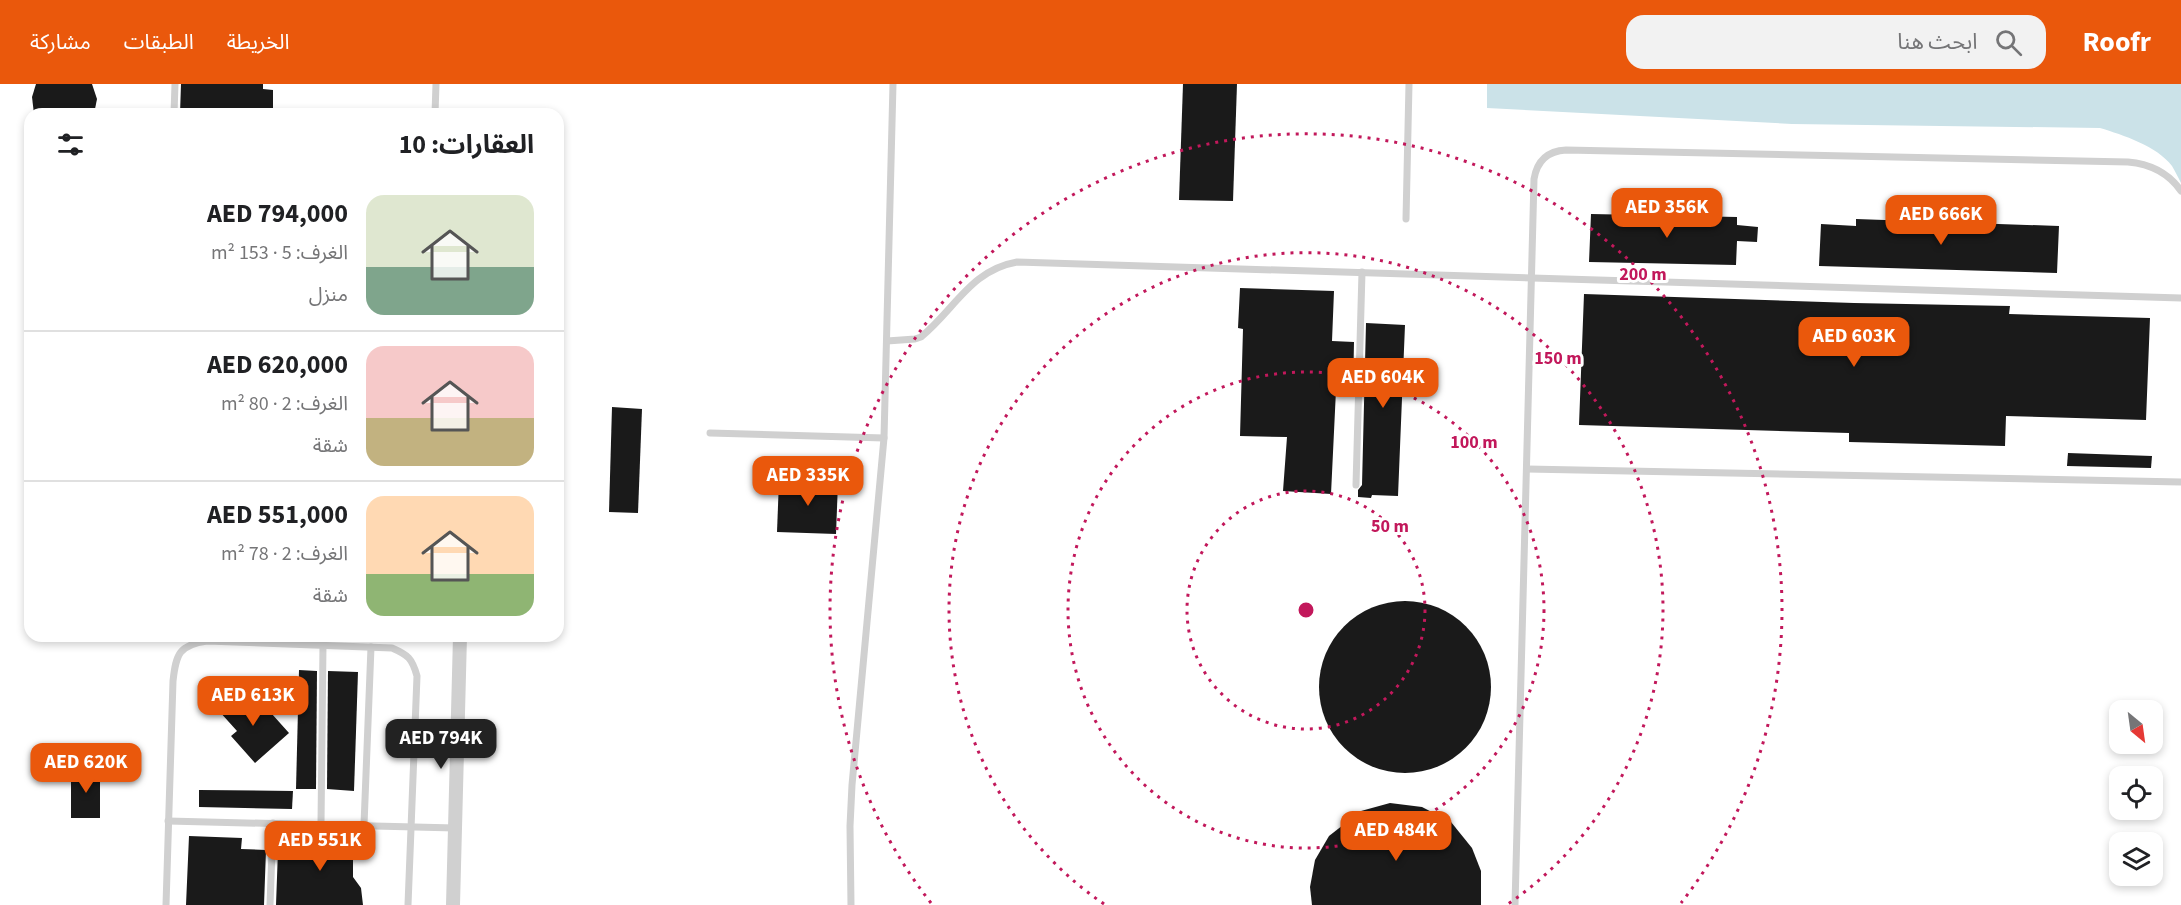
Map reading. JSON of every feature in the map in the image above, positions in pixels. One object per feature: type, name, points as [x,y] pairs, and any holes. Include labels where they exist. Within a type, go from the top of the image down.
[{"type":"street","points":[[453,905],[460,642]]},
{"type":"lane","points":[[174,108],[175,84]]},
{"type":"lane","points":[[435,108],[436,84]]},
{"type":"lane","points":[[851,905],[852,785],[885,438],[893,84]]},
{"type":"lane","points":[[1406,219],[1409,84]]},
{"type":"lane","points":[[1515,905],[1536,171],[1544,158],[1558,151],[2128,162],[2152,166],[2172,179],[2181,191]]},
{"type":"lane","points":[[887,340],[921,337],[985,273],[1005,264],[1017,262],[2181,298]]},
{"type":"lane","points":[[1356,485],[1362,272]]},
{"type":"lane","points":[[710,433],[885,438]]},
{"type":"lane","points":[[1527,469],[2181,482]]},
{"type":"lane","points":[[166,905],[175,664],[180,651],[191,643],[199,642]]},
{"type":"lane","points":[[236,642],[392,648],[404,653],[413,662],[417,676],[408,905]]},
{"type":"lane","points":[[321,824],[323,645]]},
{"type":"lane","points":[[364,825],[371,647]]},
{"type":"lane","points":[[168,820],[455,828]]},
{"type":"lane","points":[[270,905],[273,823]]},
{"type":"water","points":[[1487,84],[2181,84],[2181,183],[2172,166],[2158,153],[2129,138],[2100,128],[1792,124],[1487,108]]},
{"type":"building","points":[[36,84],[92,84],[97,99],[95,108],[33,108],[32,97]]},
{"type":"building","points":[[181,84],[263,84],[263,89],[273,90],[273,108],[180,108]]},
{"type":"building","points":[[1183,84],[1237,84],[1233,201],[1179,200]]},
{"type":"building","points":[[1591,214],[1737,217],[1737,225],[1758,227],[1757,242],[1737,241],[1736,265],[1589,262]]},
{"type":"building","points":[[1856,219],[2059,226],[2057,273],[1819,266],[1821,224],[1856,226]]},
{"type":"building","points":[[1240,288],[1334,291],[1332,341],[1354,342],[1353,391],[1336,390],[1331,494],[1283,491],[1287,437],[1240,436],[1243,329],[1238,328]]},
{"type":"building","points":[[1584,294],[2010,306],[2009,314],[2150,318],[2146,420],[2006,416],[2005,446],[1849,442],[1849,433],[1579,425]]},
{"type":"building","points":[[1366,323],[1405,325],[1398,496],[1358,497],[1358,490],[1362,485]]},
{"type":"building","points":[[612,407],[642,409],[638,513],[609,512]]},
{"type":"building","points":[[2068,453],[2152,456],[2151,468],[2067,466]]},
{"type":"building","points":[[779,480],[838,482],[836,534],[777,532]]},
{"type":"building","points":[[1405,601],[1438,608],[1466,626],[1484,654],[1491,687],[1484,720],[1466,748],[1438,766],[1405,773],[1372,766],[1344,748],[1326,720],[1319,687],[1326,654],[1344,626],[1372,608]]},
{"type":"building","points":[[299,670],[317,671],[316,789],[296,789]]},
{"type":"building","points":[[328,671],[358,672],[354,791],[327,789]]},
{"type":"building","points":[[240,692],[257,710],[263,704],[289,733],[255,763],[231,736],[237,731],[219,711]]},
{"type":"building","points":[[100,770],[100,818],[71,818],[71,771]]},
{"type":"building","points":[[199,790],[293,791],[292,809],[199,807]]},
{"type":"building","points":[[1390,803],[1422,807],[1451,822],[1472,848],[1481,871],[1481,905],[1312,905],[1310,887],[1315,860],[1329,836],[1361,811]]},
{"type":"building","points":[[309,831],[361,831],[360,844],[353,844],[353,877],[361,888],[363,905],[276,905],[278,850],[308,851]]},
{"type":"building","points":[[189,836],[242,838],[241,849],[266,850],[264,905],[186,905]]}]
